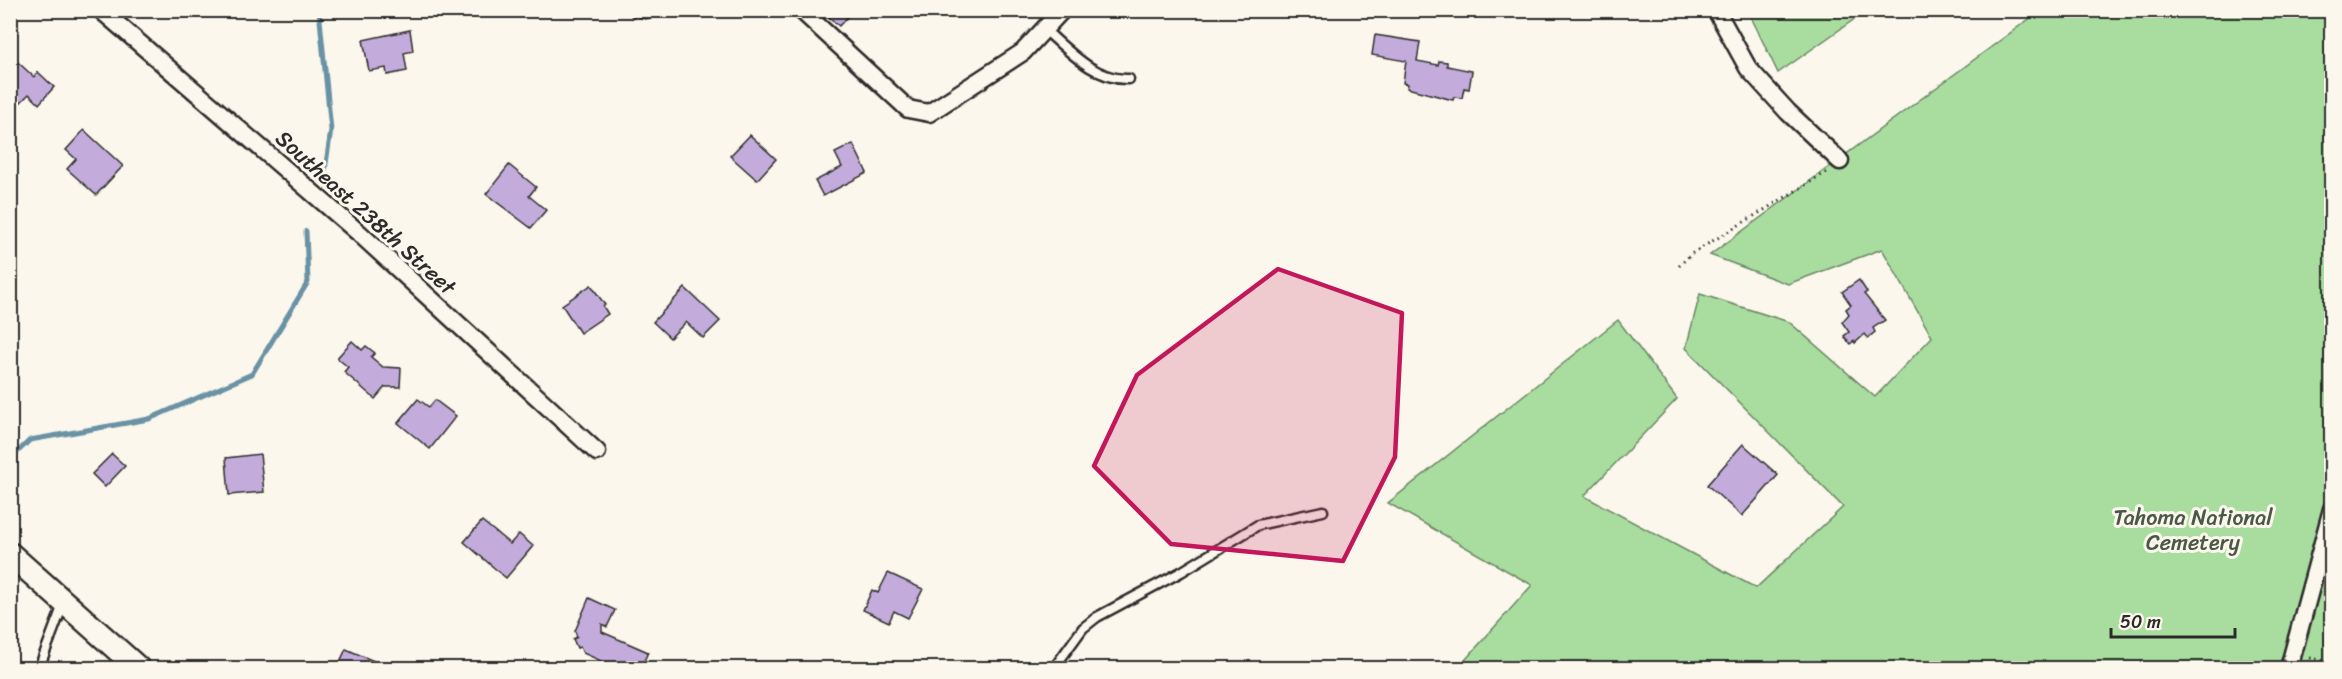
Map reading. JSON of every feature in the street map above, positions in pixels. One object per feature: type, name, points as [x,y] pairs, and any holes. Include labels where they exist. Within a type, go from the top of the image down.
[{"type":"main road","points":[[10,554],[138,669]]},
{"type":"street","name":"Southeast 238th Street","points":[[101,10],[359,233],[597,452]]},
{"type":"street","points":[[801,10],[908,108],[929,113],[1013,58],[1045,30],[1062,10]]},
{"type":"street","points":[[1716,10],[1748,68],[1788,112],[1840,161]]},
{"type":"street","points":[[2289,669],[2331,509]]},
{"type":"lane","points":[[1045,30],[1079,59],[1108,76],[1129,79]]},
{"type":"lane","points":[[1054,669],[1083,628],[1097,616],[1181,572],[1239,534],[1258,525],[1323,511]]},
{"type":"lane","points":[[39,669],[64,602]]},
{"type":"path","points":[[1679,266],[1691,254],[1824,174],[1840,161]]},
{"type":"path","points":[[2310,658],[2331,662]]},
{"type":"highlighted area","points":[[1278,269],[1402,313],[1395,457],[1343,561],[1171,544],[1094,466],[1137,375]]},
{"type":"green space","points":[[1748,11],[1866,11],[1778,73]]},
{"type":"green space","name":"Tahoma National Cemetery","points":[[2040,11],[2331,11],[2331,668],[1458,668],[1532,585],[1388,503],[1618,320],[1677,399],[1584,496],[1756,588],[1843,507],[1686,348],[1700,294],[1789,322],[1875,397],[1932,337],[1882,249],[1788,284],[1710,255]]},
{"type":"building","points":[[627,10],[659,10],[650,18],[645,19],[636,16],[633,18]]},
{"type":"building","points":[[821,10],[850,10],[852,12],[839,26]]},
{"type":"building","points":[[410,30],[413,51],[404,53],[407,71],[387,75],[386,68],[369,71],[363,40]]},
{"type":"building","points":[[1375,35],[1420,42],[1417,61],[1438,65],[1439,61],[1447,62],[1447,66],[1472,71],[1469,89],[1464,88],[1462,98],[1454,97],[1453,100],[1407,88],[1408,84],[1403,83],[1406,61],[1372,55]]},
{"type":"building","points":[[10,55],[34,77],[38,72],[54,87],[39,104],[29,94],[18,105],[10,99]]},
{"type":"building","points":[[84,130],[123,166],[96,195],[67,169],[76,159],[66,150]]},
{"type":"building","points":[[750,135],[776,159],[757,180],[730,156]]},
{"type":"building","points":[[853,144],[867,173],[823,196],[815,181],[842,167],[835,153]]},
{"type":"building","points":[[509,165],[536,187],[529,196],[546,210],[531,228],[486,194]]},
{"type":"building","points":[[1859,280],[1867,292],[1864,294],[1885,320],[1873,328],[1875,332],[1868,338],[1865,334],[1855,343],[1854,341],[1850,344],[1844,336],[1849,332],[1842,322],[1849,314],[1846,309],[1851,305],[1842,292]]},
{"type":"building","points":[[591,285],[605,305],[603,306],[608,314],[580,333],[562,305]]},
{"type":"building","points":[[685,288],[720,321],[703,338],[686,322],[670,338],[653,322]]},
{"type":"building","points":[[352,341],[362,350],[366,346],[375,353],[371,357],[383,367],[401,368],[400,387],[385,387],[375,399],[344,372],[348,367],[337,358]]},
{"type":"building","points":[[418,399],[429,407],[435,400],[456,416],[430,449],[398,423]]},
{"type":"building","points":[[1743,444],[1778,475],[1742,516],[1707,485]]},
{"type":"building","points":[[112,454],[125,466],[105,487],[92,474]]},
{"type":"building","points":[[260,454],[264,492],[229,495],[226,458]]},
{"type":"building","points":[[482,521],[510,544],[519,534],[533,546],[506,578],[464,542]]},
{"type":"building","points":[[888,573],[923,589],[908,618],[894,611],[889,622],[863,610],[872,590],[878,593]]},
{"type":"building","points":[[589,598],[615,610],[607,627],[602,624],[602,632],[648,652],[641,668],[617,668],[583,653],[580,647],[577,648],[573,639],[577,637],[575,631]]},
{"type":"building","points":[[346,649],[383,665],[382,668],[337,668]]},
{"type":"waterway","points":[[319,10],[331,130],[324,177]]},
{"type":"waterway","points":[[10,459],[30,440],[149,419],[252,374],[308,282],[306,231]]}]
